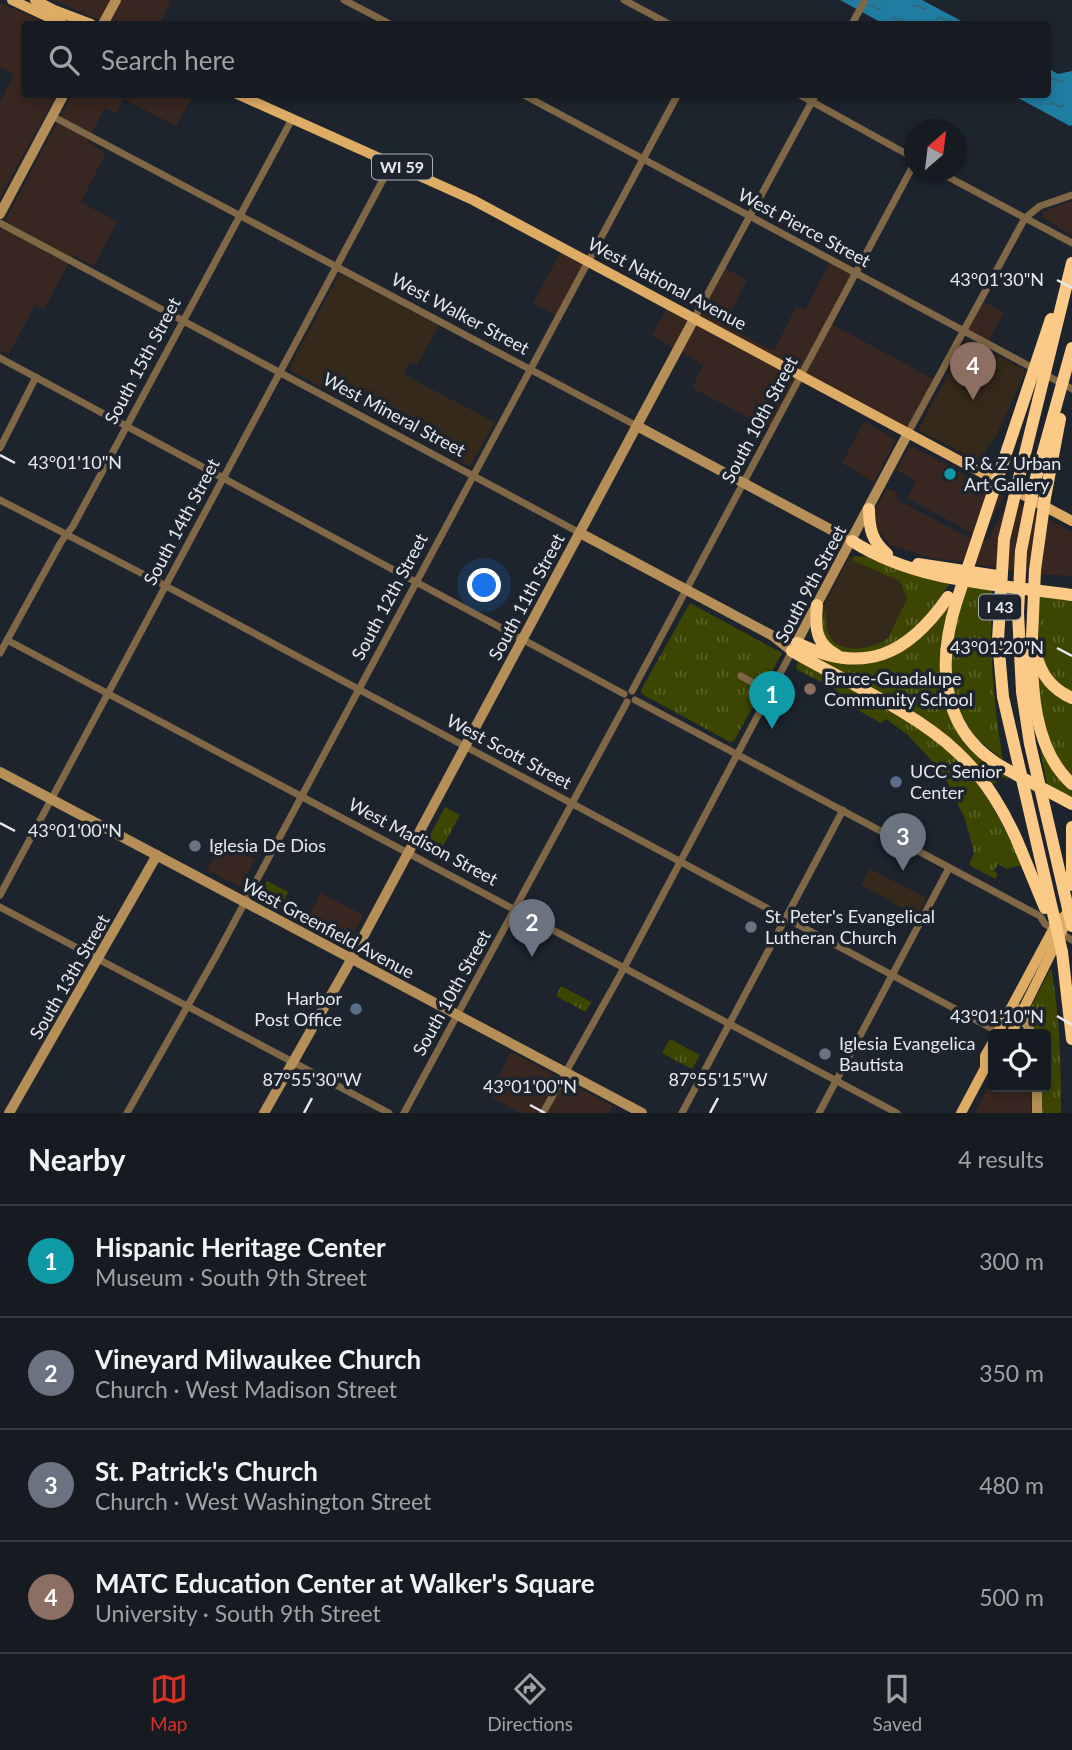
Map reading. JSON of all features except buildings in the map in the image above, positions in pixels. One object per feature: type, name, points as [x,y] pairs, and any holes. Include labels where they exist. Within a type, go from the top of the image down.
[{"type":"highway","points":[[1072,256],[974,546],[953,598],[944,661],[953,711],[971,740],[995,762],[1072,804]]},
{"type":"highway","name":"I 43","points":[[1072,263],[1004,539],[998,640],[1003,697],[1062,952],[1072,1039]]},
{"type":"highway","name":"I 43","points":[[1064,925],[1022,692],[1018,613],[1021,551],[1034,485],[1072,348]]},
{"type":"highway","points":[[1072,355],[1045,498],[1035,570],[1031,664],[1042,735],[1052,757],[1072,784]]},
{"type":"highway","points":[[869,509],[870,534],[876,545],[887,554]]},
{"type":"highway","points":[[852,541],[932,566],[1072,587]]},
{"type":"highway","points":[[852,541],[884,560],[922,573],[1072,595]]},
{"type":"highway","points":[[794,647],[844,658],[864,658],[887,653],[909,641],[953,598]]},
{"type":"highway","points":[[817,605],[817,634],[828,651],[844,658]]},
{"type":"highway","points":[[1032,637],[1038,665],[1046,679],[1061,693],[1072,698]]},
{"type":"highway","points":[[794,647],[924,725],[958,752],[1002,811],[1021,850],[1062,952]]},
{"type":"highway","points":[[1072,827],[1072,885]]},
{"type":"main road","points":[[12,0],[79,21]]},
{"type":"main road","points":[[36,0],[60,21]]},
{"type":"main road","name":"West National Avenue","points":[[246,98],[445,186],[1072,521]]},
{"type":"main road","points":[[1014,1029],[1064,925],[1072,902]]},
{"type":"main road","points":[[1002,1029],[1023,986],[1064,925]]},
{"type":"main road","points":[[961,1113],[988,1067]]},
{"type":"street","points":[[105,21],[116,0]]},
{"type":"street","points":[[344,0],[384,21]]},
{"type":"street","points":[[624,0],[663,21]]},
{"type":"street","points":[[854,21],[865,0]]},
{"type":"street","points":[[0,214],[62,98]]},
{"type":"street","name":"West Pierce Street","points":[[529,98],[1072,389]]},
{"type":"street","name":"South 12th Street","points":[[127,1113],[245,902],[676,98]]},
{"type":"street","points":[[814,98],[904,154]]},
{"type":"street","name":"South 11th Street","points":[[264,1113],[351,959],[814,98]]},
{"type":"street","name":"West Walker Street","points":[[52,116],[852,541]]},
{"type":"street","name":"South 15th Street","points":[[0,653],[73,526],[292,119]]},
{"type":"street","name":"South 14th Street","points":[[0,895],[392,163]]},
{"type":"street","name":"South 10th Street","points":[[404,1113],[516,909],[904,182]]},
{"type":"street","points":[[958,182],[1072,243]]},
{"type":"street","points":[[1025,218],[1040,206],[1072,195]]},
{"type":"street","name":"South 9th Street","points":[[543,1113],[624,968],[1025,218]]},
{"type":"street","name":"West Mineral Street","points":[[0,223],[773,636],[788,638],[794,647]]},
{"type":"street","points":[[0,358],[1040,916],[1050,916],[1064,925],[1072,940]]},
{"type":"street","points":[[0,448],[37,377]]},
{"type":"street","name":"West Scott Street","points":[[0,500],[893,974],[988,1030]]},
{"type":"street","name":"West Madison Street","points":[[7,640],[897,1113]]},
{"type":"street","points":[[741,676],[770,692]]},
{"type":"street","name":"West Greenfield Avenue","points":[[0,772],[642,1113]]},
{"type":"street","points":[[682,1113],[843,810]]},
{"type":"street","name":"South 13th Street","points":[[9,1113],[157,855]]},
{"type":"street","points":[[819,1113],[949,867]]},
{"type":"street","points":[[0,907],[389,1113]]},
{"type":"street","points":[[1023,986],[1020,997],[1022,1012],[1029,1029]]},
{"type":"street","points":[[1037,1092],[1037,1113]]},
{"type":"shaded area","points":[[53,0],[171,2],[161,21],[101,21]]},
{"type":"shaded area","points":[[0,3],[42,21],[21,21],[21,98],[54,98],[0,198],[0,102],[14,75],[0,67]]},
{"type":"shaded area","points":[[70,98],[191,98],[176,126],[124,99],[116,113],[105,108],[87,142],[106,153],[81,202],[117,222],[94,266],[73,255],[44,309],[35,305],[9,354],[3,351],[0,357],[0,230]]},
{"type":"shaded area","points":[[1072,201],[1072,235],[1042,217],[1044,211]]},
{"type":"shaded area","points":[[563,248],[588,262],[559,317],[533,303]]},
{"type":"shaded area","points":[[831,260],[856,273],[830,323],[937,381],[908,433],[801,376],[772,430],[692,388],[703,365],[652,335],[668,305],[694,319],[723,267],[747,280],[724,325],[774,351],[796,307],[805,310]]},
{"type":"shaded area","points":[[339,275],[439,325],[417,365],[410,362],[404,372],[412,379],[495,422],[470,466],[291,371],[289,368]]},
{"type":"shaded area","points":[[980,300],[1004,312],[987,344],[963,331]]},
{"type":"shaded area","points":[[967,339],[1026,371],[996,436],[978,461],[918,430]]},
{"type":"shaded area","points":[[864,421],[896,440],[874,482],[842,463]]},
{"type":"shaded area","points":[[913,447],[1004,496],[983,535],[976,535],[907,498],[916,481],[896,470],[909,448]]},
{"type":"shaded area","points":[[887,488],[898,493],[896,499],[979,543],[988,539],[1010,499],[1072,532],[1072,576],[1039,574],[928,557],[890,545],[879,531],[874,531],[874,512]]},
{"type":"shaded area","points":[[850,556],[914,580],[895,640],[878,647],[842,649],[818,626],[821,610]]},
{"type":"shaded area","points":[[222,842],[255,860],[240,887],[207,870]]},
{"type":"shaded area","points":[[870,869],[927,898],[917,916],[861,885]]},
{"type":"shaded area","points":[[321,893],[363,915],[348,943],[305,922]]},
{"type":"shaded area","points":[[511,1052],[613,1106],[609,1113],[520,1113],[488,1095]]},
{"type":"shaded area","points":[[988,1088],[988,1092],[1031,1092],[1031,1113],[975,1113]]},
{"type":"green space","points":[[854,556],[867,557],[891,567],[952,580],[922,623],[888,648],[852,655],[829,647],[823,628],[826,608],[830,637],[842,646],[858,648],[875,645],[888,638],[907,599],[900,581],[852,560]]},
{"type":"green space","points":[[967,582],[992,586],[993,673],[1003,760],[975,737],[956,707],[947,659]]},
{"type":"green space","points":[[1038,593],[1072,598],[1072,693],[1056,684],[1039,653]]},
{"type":"green space","points":[[951,601],[941,655],[944,695],[959,722],[1006,773],[1008,780],[1004,777],[989,787],[973,767],[814,656],[869,661]]},
{"type":"green space","points":[[690,603],[782,653],[734,741],[730,742],[642,694],[641,690]]},
{"type":"green space","points":[[798,661],[903,715],[949,750],[986,796],[1022,865],[1007,869],[998,864],[994,871],[998,874],[995,879],[969,865],[974,853],[965,819],[943,773],[908,735],[886,719],[881,723],[845,703],[837,697],[839,693],[835,689],[796,669]]},
{"type":"green space","points":[[1036,664],[1072,700],[1072,777],[1049,738],[1041,709]]},
{"type":"green space","points":[[1035,722],[1062,780],[1072,791],[1072,798],[1047,785]]},
{"type":"green space","points":[[445,807],[460,815],[438,855],[424,846]]},
{"type":"green space","points":[[267,881],[288,892],[280,908],[260,898]]},
{"type":"green space","points":[[1051,968],[1058,1022],[1061,1113],[1041,1113],[1042,1092],[1051,1092],[1051,1029],[1033,1029],[1028,1012]]},
{"type":"green space","points":[[561,986],[591,1002],[586,1012],[556,996]]},
{"type":"green space","points":[[670,1039],[700,1055],[692,1069],[662,1053]]},
{"type":"water","points":[[840,0],[922,0],[961,21],[878,21]]},
{"type":"water","points":[[1051,70],[1058,74],[1072,71],[1070,126],[1019,98],[1051,98]]},
{"type":"place","name":"MATC Education Center at Walker's Square","points":[[973,400]]},
{"type":"place","name":"R & Z Urban Art Gallery","points":[[950,474]]},
{"type":"place","name":"Bruce-Guadalupe Community School","points":[[810,689]]},
{"type":"place","name":"Hispanic Heritage Center","points":[[772,729]]},
{"type":"place","name":"UCC Senior Center","points":[[896,782]]},
{"type":"place","name":"Iglesia De Dios","points":[[195,846]]},
{"type":"place","name":"St. Patrick's Church","points":[[903,871]]},
{"type":"place","name":"St. Peter's Evangelical Lutheran Church","points":[[751,927]]},
{"type":"place","name":"Vineyard Milwaukee Church","points":[[532,957]]},
{"type":"place","name":"Harbor Post Office","points":[[356,1009]]},
{"type":"place","name":"Iglesia Evangelica Bautista","points":[[825,1054]]}]
